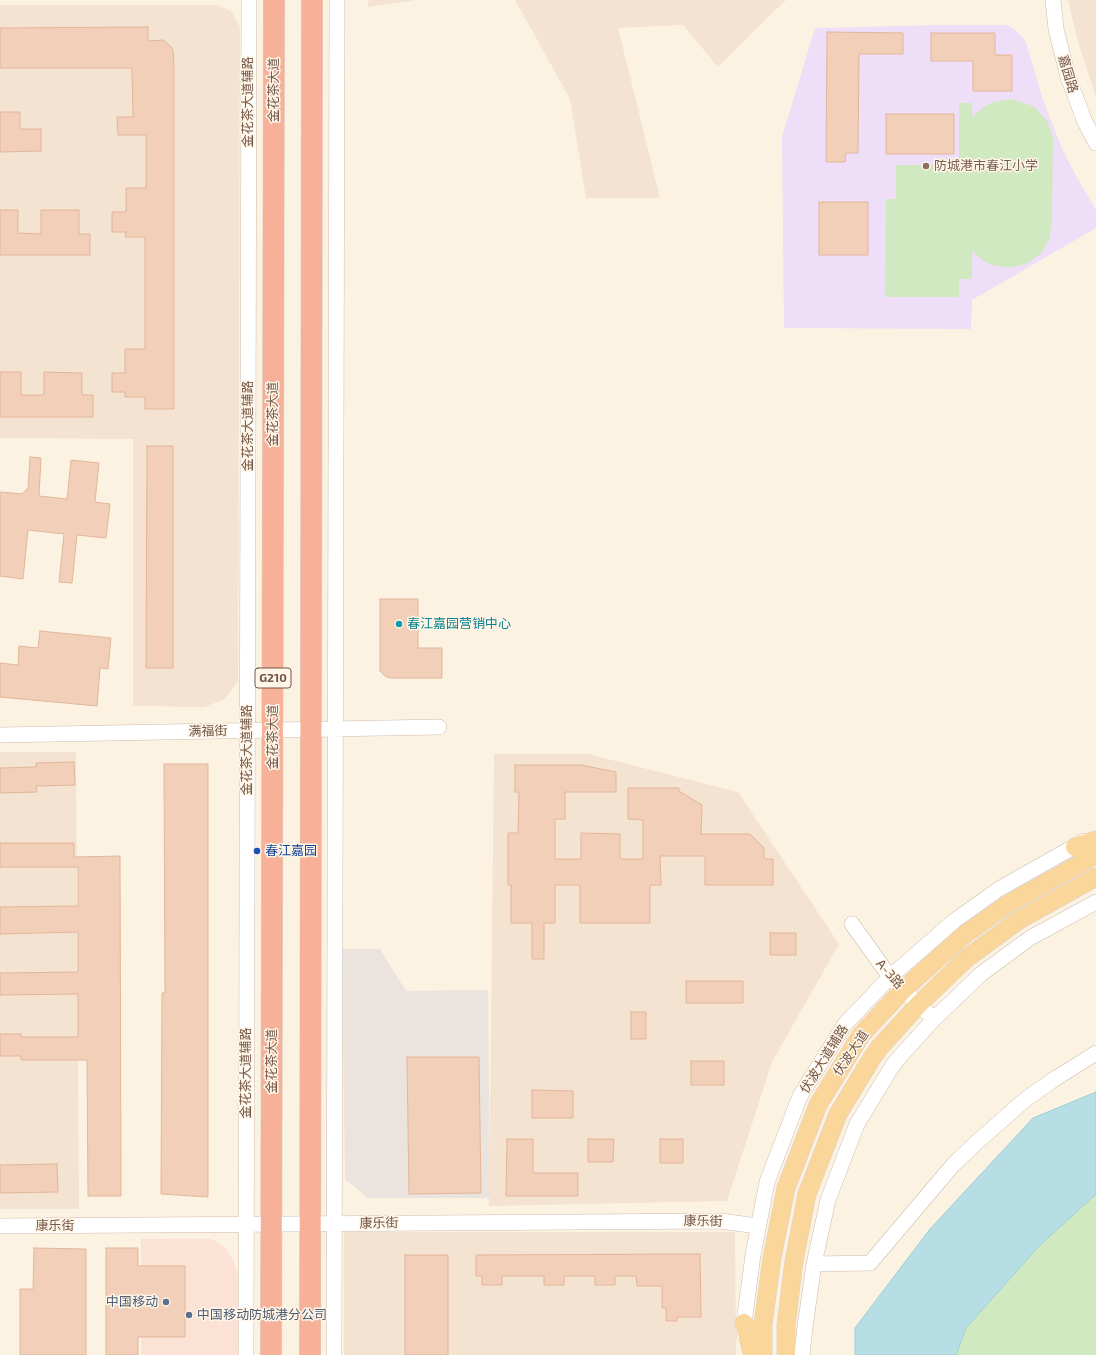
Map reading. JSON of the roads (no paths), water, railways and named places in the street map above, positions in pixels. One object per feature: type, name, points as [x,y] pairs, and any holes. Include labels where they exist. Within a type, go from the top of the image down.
[{"type":"highway","name":"金花茶大道","points":[[271,1355],[274,0]]},
{"type":"highway","points":[[310,1355],[312,0]]},
{"type":"main road","points":[[1075,847],[1096,840]]},
{"type":"main road","name":"伏波大道","points":[[764,1355],[764,1324],[772,1258],[786,1188],[818,1105],[860,1035],[903,990],[954,943],[1008,904],[1096,855]]},
{"type":"main road","name":"伏波大道","points":[[786,1355],[786,1326],[794,1261],[807,1194],[838,1114],[879,1048],[918,1004],[967,958],[1019,920],[1096,877]]},
{"type":"main road","points":[[744,1323],[753,1355]]},
{"type":"street","name":"金花茶大道辅路","points":[[246,1355],[248,0]]},
{"type":"street","points":[[334,1355],[337,0]]},
{"type":"street","name":"嘉园路","points":[[1053,0],[1056,29],[1068,77],[1085,122],[1096,143]]},
{"type":"street","name":"满福街","points":[[0,735],[439,727]]},
{"type":"street","name":"伏波大道辅路","points":[[744,1355],[744,1323],[753,1255],[767,1182],[800,1096],[845,1024],[890,977],[943,930],[999,889],[1075,847],[1096,833]]},
{"type":"street","points":[[802,1355],[804,1327],[814,1264],[828,1200],[857,1124],[896,1061],[934,1019],[981,974],[1024,943],[1096,902]]},
{"type":"street","name":"A-3路","points":[[852,924],[890,977],[934,1019]]},
{"type":"street","points":[[814,1264],[870,1263],[953,1165],[976,1142],[1026,1100],[1053,1080],[1096,1053]]},
{"type":"street","name":"康乐街","points":[[0,1226],[720,1221],[758,1226]]},
{"type":"water","points":[[1096,1092],[1096,1194],[1039,1246],[966,1328],[956,1355],[855,1355],[855,1328],[930,1229],[1033,1118]]},
{"type":"place","name":"防城港市春江小学","points":[[926,166]]},
{"type":"place","name":"春江嘉园营销中心","points":[[399,624]]},
{"type":"place","name":"春江嘉园","points":[[257,851]]},
{"type":"place","name":"中国移动","points":[[166,1302]]},
{"type":"place","name":"中国移动防城港分公司","points":[[189,1315]]}]
